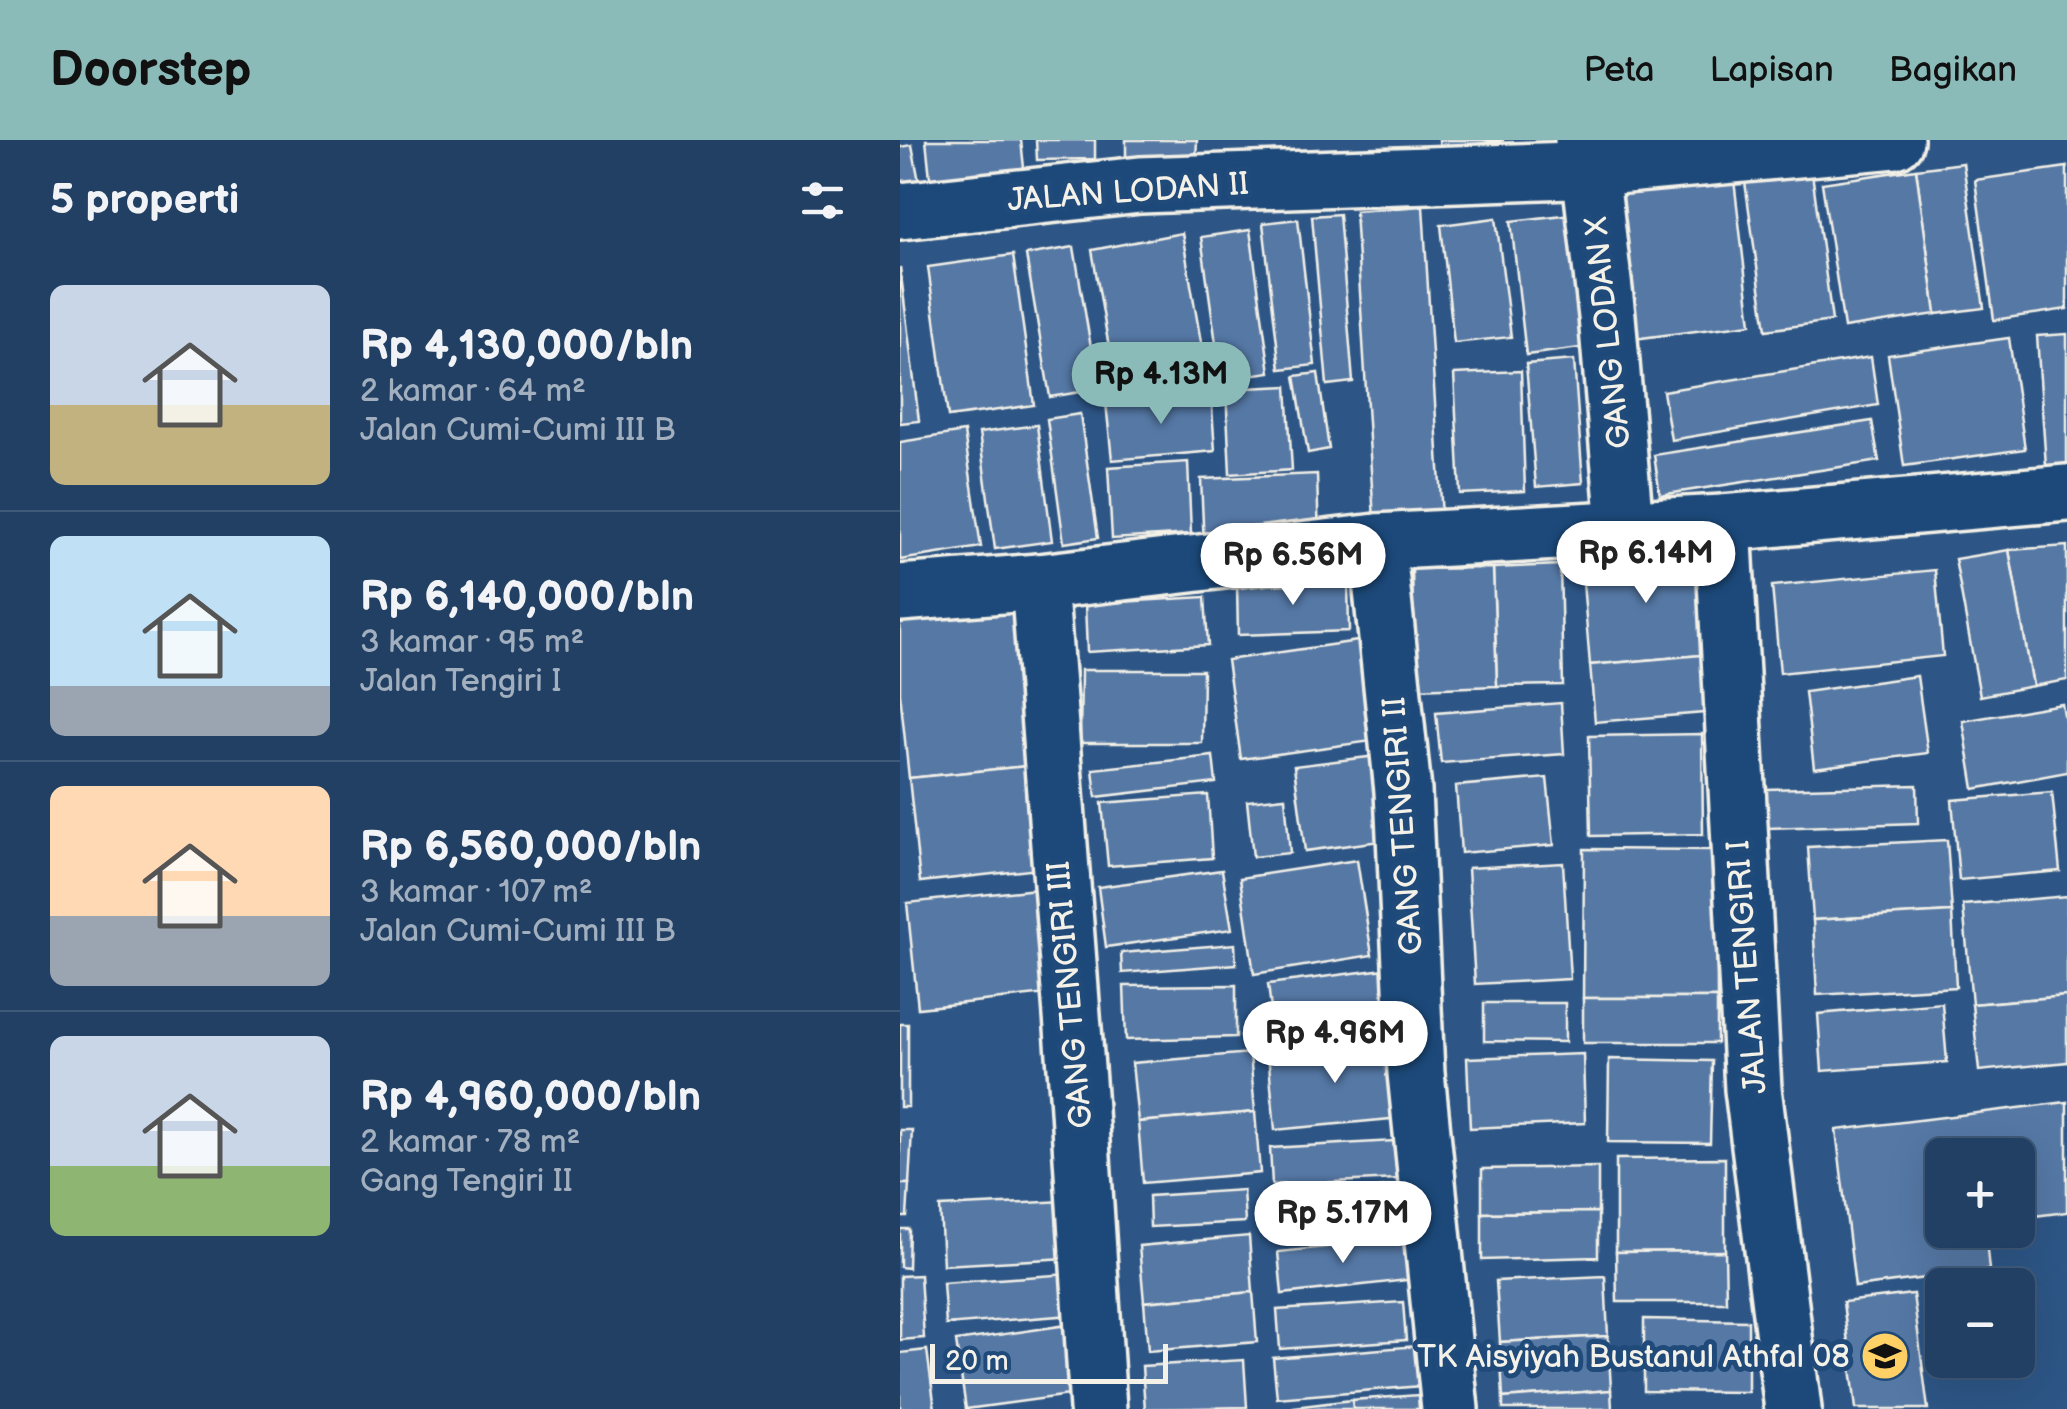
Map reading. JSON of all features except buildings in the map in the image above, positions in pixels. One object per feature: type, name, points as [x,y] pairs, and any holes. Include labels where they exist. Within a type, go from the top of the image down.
[{"type":"street","name":"JALAN LODAN II","points":[[900,211],[1140,185],[1262,160],[1587,154],[1896,140]]},
{"type":"street","name":"GANG LODAN X","points":[[1587,154],[1625,526]]},
{"type":"street","points":[[900,593],[1039,582],[1378,542],[1722,523],[2067,493]]},
{"type":"street","name":"JALAN TENGIRI I","points":[[1722,523],[1753,1090],[1794,1409]]},
{"type":"street","name":"GANG TENGIRI II","points":[[1378,542],[1404,791],[1416,1072],[1450,1409]]},
{"type":"street","name":"GANG TENGIRI III","points":[[1039,582],[1098,1409]]},
{"type":"place","name":"TK Aisyiyah Bustanul Athfal 08","points":[[1885,1356]]}]
